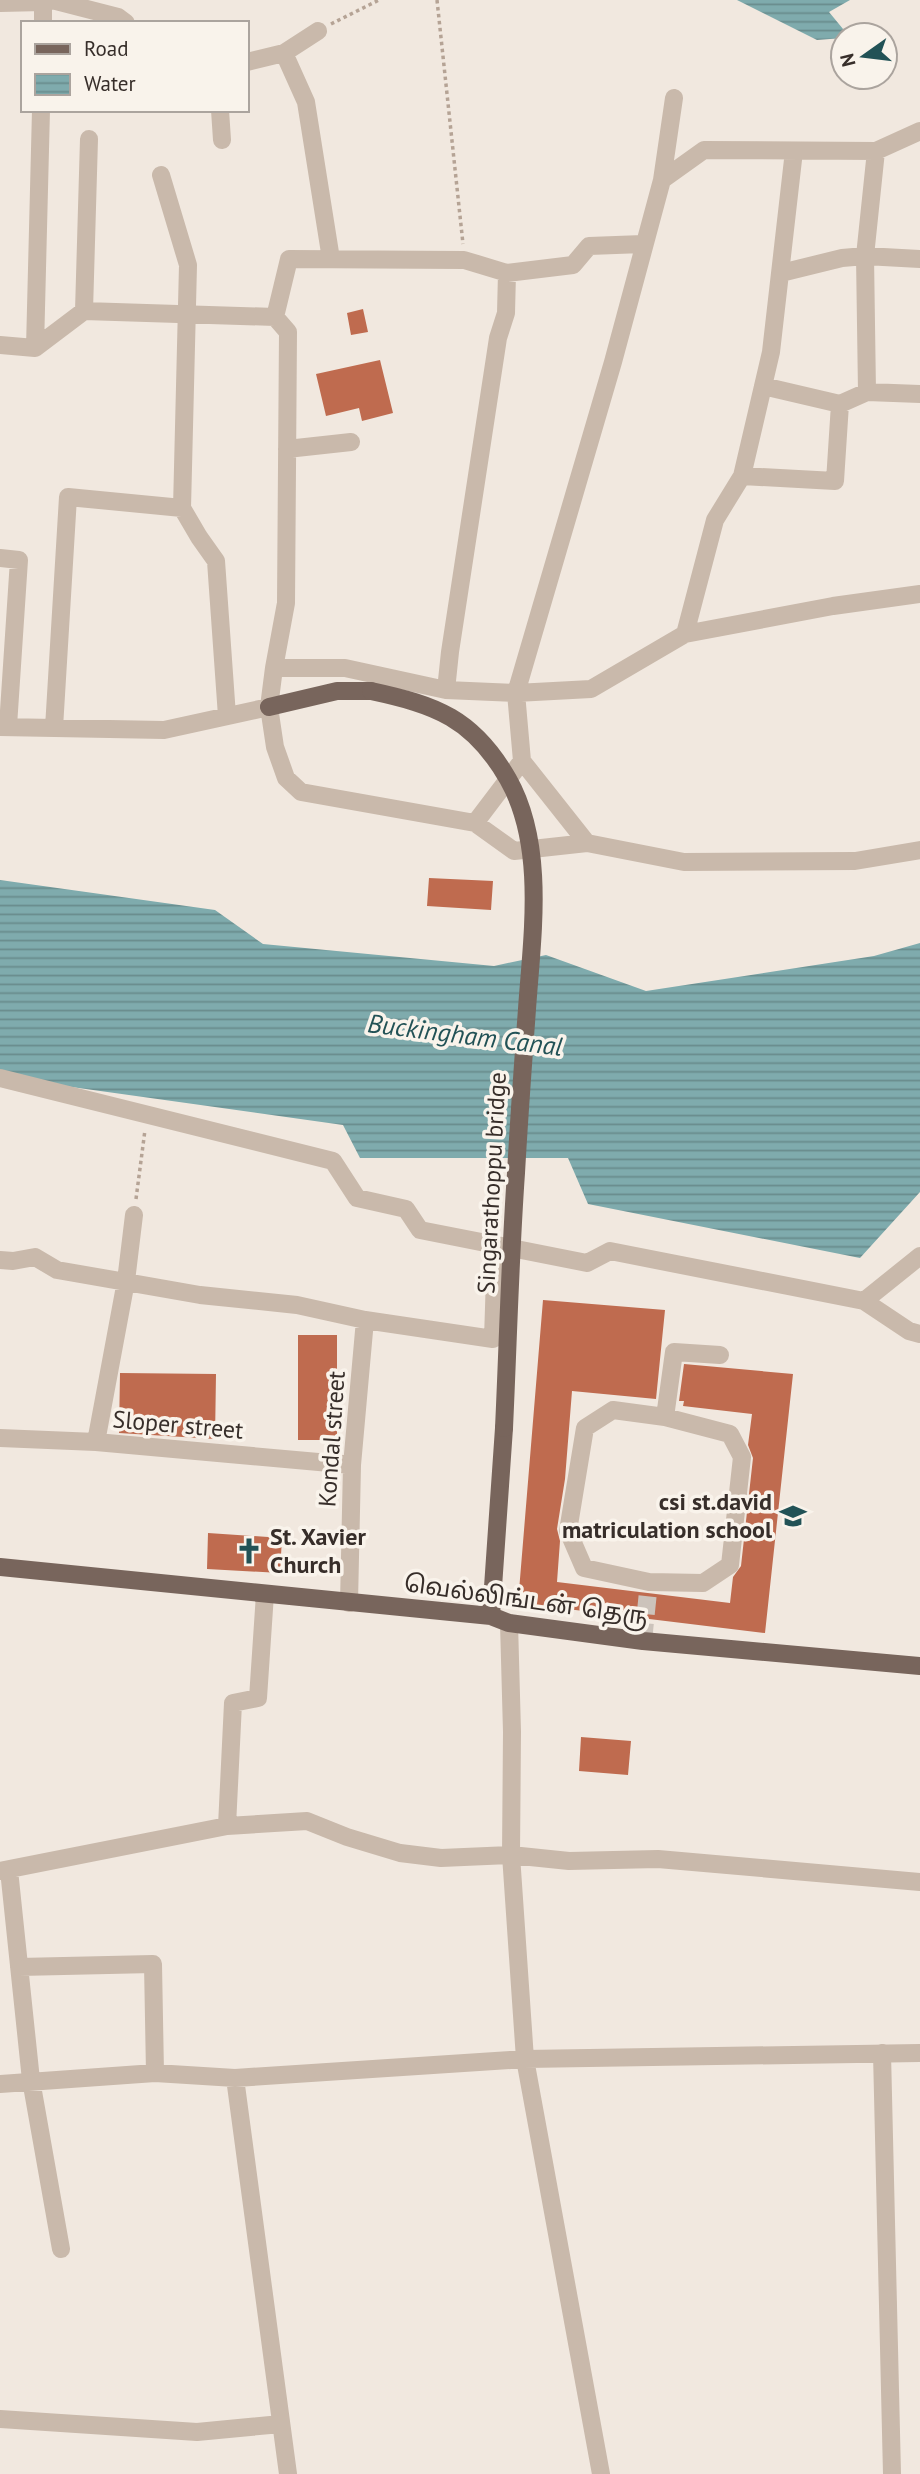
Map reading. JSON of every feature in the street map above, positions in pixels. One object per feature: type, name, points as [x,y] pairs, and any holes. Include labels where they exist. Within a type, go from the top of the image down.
[{"type":"main road","name":"Singarathoppu bridge","points":[[269,707],[337,691],[371,691],[420,702],[457,720],[488,748],[509,781],[522,813],[533,867],[533,919],[491,1616]]},
{"type":"main road","name":"வெல்லிங்டன் தெரு","points":[[0,1567],[491,1616],[509,1623],[643,1641],[920,1667]]},
{"type":"street","points":[[0,4],[52,0],[118,17],[123,21]]},
{"type":"street","points":[[43,2],[43,21]]},
{"type":"street","points":[[248,62],[284,52],[318,30]]},
{"type":"street","points":[[284,52],[306,102],[331,259]]},
{"type":"street","points":[[587,843],[522,761],[516,693],[613,362],[662,180],[674,98]]},
{"type":"street","points":[[35,348],[41,112]]},
{"type":"street","points":[[220,112],[222,140]]},
{"type":"street","points":[[662,180],[704,150],[876,151],[920,131]]},
{"type":"street","points":[[84,311],[89,139]]},
{"type":"street","points":[[685,634],[715,520],[742,476],[771,352],[794,151]]},
{"type":"street","points":[[867,392],[865,256],[876,151]]},
{"type":"street","points":[[161,175],[188,265],[182,508],[216,561],[227,716]]},
{"type":"street","points":[[275,317],[289,259],[464,260],[507,274],[573,265],[589,246],[643,243]]},
{"type":"street","points":[[780,273],[842,258],[865,256],[920,259]]},
{"type":"street","points":[[446,690],[498,338],[506,313],[507,274]]},
{"type":"street","points":[[0,345],[35,348],[84,311],[275,317],[288,332],[286,603],[269,707],[275,747],[286,778],[301,792],[475,823],[514,851],[587,843],[684,862],[855,862],[920,850]]},
{"type":"street","points":[[763,386],[840,404],[867,392],[920,394]]},
{"type":"street","points":[[742,476],[835,481],[840,404]]},
{"type":"street","points":[[287,449],[351,442]]},
{"type":"street","points":[[54,728],[68,497],[182,508]]},
{"type":"street","points":[[0,558],[19,560],[4,727],[164,730],[269,707]]},
{"type":"street","points":[[274,668],[345,668],[446,690],[516,693],[591,689],[685,634],[833,606],[920,594]]},
{"type":"street","points":[[475,823],[522,761]]},
{"type":"street","points":[[0,1078],[333,1160],[358,1198],[406,1209],[420,1230],[587,1263],[610,1251],[864,1301],[909,1331],[920,1334]]},
{"type":"street","points":[[96,1442],[126,1281],[134,1214]]},
{"type":"street","points":[[0,1260],[13,1261],[34,1257],[57,1269],[200,1295],[297,1305],[365,1320],[493,1339],[496,1245]]},
{"type":"street","points":[[864,1301],[920,1256]]},
{"type":"street","name":"Kondal street","points":[[349,1603],[352,1465],[365,1320]]},
{"type":"street","points":[[665,1417],[674,1352],[720,1355]]},
{"type":"street","points":[[613,1410],[665,1417],[730,1434],[742,1457],[730,1565],[703,1583],[649,1582],[584,1568],[568,1531],[585,1428],[613,1410]]},
{"type":"street","name":"Sloper street","points":[[0,1438],[96,1442],[352,1465]]},
{"type":"street","points":[[227,1826],[233,1703],[258,1698],[265,1594]]},
{"type":"street","points":[[509,1623],[511,1855],[525,2059],[601,2474]]},
{"type":"street","points":[[61,2249],[31,2080],[19,1967],[4,1870],[227,1826],[307,1821],[347,1837],[400,1853],[441,1858],[511,1855],[569,1861],[658,1859],[920,1882]]},
{"type":"street","points":[[19,1967],[153,1964],[155,2073]]},
{"type":"street","points":[[882,2053],[892,2474]]},
{"type":"street","points":[[0,2084],[155,2073],[235,2078],[525,2059],[920,2053]]},
{"type":"street","points":[[235,2078],[288,2474]]},
{"type":"street","points":[[0,2419],[197,2432],[281,2424]]},
{"type":"path","points":[[318,30],[379,0]]},
{"type":"path","points":[[436,0],[464,260]]},
{"type":"path","points":[[134,1214],[147,1114]]},
{"type":"water","points":[[737,0],[850,0],[829,12],[836,21],[829,21],[829,39],[817,40]]},
{"type":"water","name":"Buckingham Canal","points":[[0,880],[215,910],[263,944],[494,966],[546,955],[646,991],[874,956],[920,943],[920,1192],[860,1258],[588,1204],[568,1158],[360,1158],[343,1125],[0,1077]]},
{"type":"building","points":[[363,309],[368,332],[351,335],[347,313]]},
{"type":"building","points":[[380,360],[393,413],[362,421],[359,408],[326,416],[316,374]]},
{"type":"building","points":[[429,878],[493,881],[491,910],[427,906]]},
{"type":"building","points":[[543,1300],[665,1310],[656,1399],[572,1391],[565,1479],[557,1529],[560,1541],[557,1582],[730,1603],[733,1577],[741,1566],[753,1458],[748,1445],[752,1414],[683,1406],[684,1401],[679,1401],[684,1364],[793,1374],[765,1633],[518,1603]]},
{"type":"building","points":[[298,1335],[337,1335],[337,1440],[298,1440]]},
{"type":"building","points":[[120,1373],[216,1374],[215,1439],[119,1433]]},
{"type":"building","points":[[208,1533],[282,1538],[280,1573],[207,1569]]},
{"type":"building","points":[[581,1737],[631,1741],[628,1775],[579,1771]]},
{"type":"tunnel","points":[[643,1641],[649,1582]]},
{"type":"place","name":"csi st.david matriculation school","points":[[793,1516]]},
{"type":"place","name":"St. Xavier Church","points":[[249,1551]]}]
